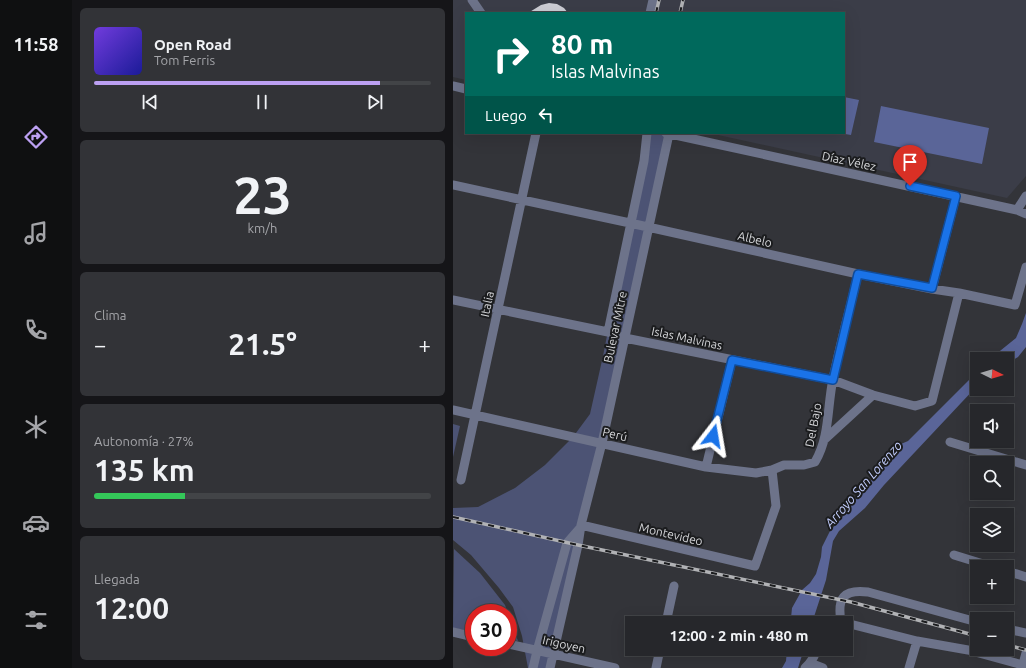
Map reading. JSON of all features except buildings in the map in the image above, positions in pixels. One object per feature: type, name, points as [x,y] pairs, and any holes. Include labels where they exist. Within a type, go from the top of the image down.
[{"type":"street","points":[[472,0],[480,12]]},
{"type":"street","points":[[650,12],[653,0]]},
{"type":"street","points":[[453,86],[465,89]]},
{"type":"street","name":"Italia","points":[[461,480],[523,199],[536,134]]},
{"type":"street","name":"Bulevar Mitre","points":[[608,332],[644,161],[647,134]]},
{"type":"street","name":"Bulevar Mitre","points":[[550,668],[581,526],[602,443],[625,338],[649,228],[667,134]]},
{"type":"street","name":"Díaz Vélez","points":[[672,134],[956,196],[1022,212]]},
{"type":"street","name":"Albelo","points":[[453,185],[523,199],[858,274],[1015,305],[1026,267]]},
{"type":"street","points":[[932,288],[956,196]]},
{"type":"street","points":[[1022,212],[1026,196]]},
{"type":"street","name":"Del Bajo","points":[[772,470],[784,465],[804,465],[815,462],[820,453],[824,440],[833,380],[858,274]]},
{"type":"street","name":"Islas Malvinas","points":[[453,300],[608,332],[625,338],[833,380],[873,395],[915,406],[932,401],[959,293]]},
{"type":"street","points":[[706,467],[732,360]]},
{"type":"street","points":[[824,440],[873,395]]},
{"type":"street","name":"Perú","points":[[453,410],[706,467],[755,473],[772,470]]},
{"type":"street","points":[[950,442],[1026,465]]},
{"type":"street","name":"Montevideo","points":[[581,526],[755,566],[776,506],[772,470]]},
{"type":"street","name":"Bulevar Mitre","points":[[533,668],[567,543],[581,526]]},
{"type":"street","points":[[954,555],[970,560]]},
{"type":"street","points":[[1014,573],[1026,577]]},
{"type":"street","points":[[667,616],[673,586]]},
{"type":"street","points":[[841,616],[840,606],[843,597],[849,593],[859,591],[868,592],[970,620]]},
{"type":"street","points":[[853,626],[917,641],[968,650],[1022,666],[1026,653]]},
{"type":"street","points":[[1014,630],[1026,633]]},
{"type":"street","points":[[453,632],[465,635]]},
{"type":"street","points":[[909,668],[917,641]]},
{"type":"street","name":"Irigoyen","points":[[517,646],[615,668]]},
{"type":"street","points":[[656,668],[659,656]]},
{"type":"street","points":[[815,656],[808,666],[823,668]]},
{"type":"shaded area","points":[[453,0],[1026,0],[1026,176],[1007,198],[714,134],[845,134],[845,12],[465,12],[465,80],[453,77]]},
{"type":"shaded area","points":[[845,97],[859,100],[851,135],[845,134]]},
{"type":"shaded area","points":[[881,106],[989,128],[982,164],[874,142]]},
{"type":"shaded area","points":[[647,134],[666,134],[550,668],[528,668],[522,636],[517,620],[517,604],[511,604],[471,555],[453,540],[453,508],[478,507],[515,488],[545,465],[573,437],[590,414],[603,356]]},
{"type":"shaded area","points":[[1026,313],[1026,347],[1018,357],[1014,359],[1014,352],[999,352],[1016,338]]},
{"type":"shaded area","name":"Arroyo San Lorenzo","points":[[970,379],[970,393],[884,485],[865,508],[839,531],[833,541],[826,580],[814,616],[791,616],[792,608],[802,590],[810,583],[816,574],[822,547],[830,531],[841,519],[860,492],[889,462],[893,456],[894,447],[908,441]]},
{"type":"shaded area","points":[[453,424],[460,426],[453,457]]},
{"type":"shaded area","points":[[454,549],[480,573],[504,604],[465,604],[465,630],[453,628]]},
{"type":"shaded area","points":[[786,656],[802,656],[798,668],[782,668],[786,661]]},
{"type":"railway","points":[[656,12],[659,0]]},
{"type":"railway","points":[[680,12],[683,0]]},
{"type":"railway","points":[[453,517],[578,545],[851,602],[970,634]]},
{"type":"railway","points":[[1014,647],[1026,650]]},
{"type":"route","points":[[713,436],[732,360],[833,380],[858,274],[932,288],[956,196],[910,186]]}]
